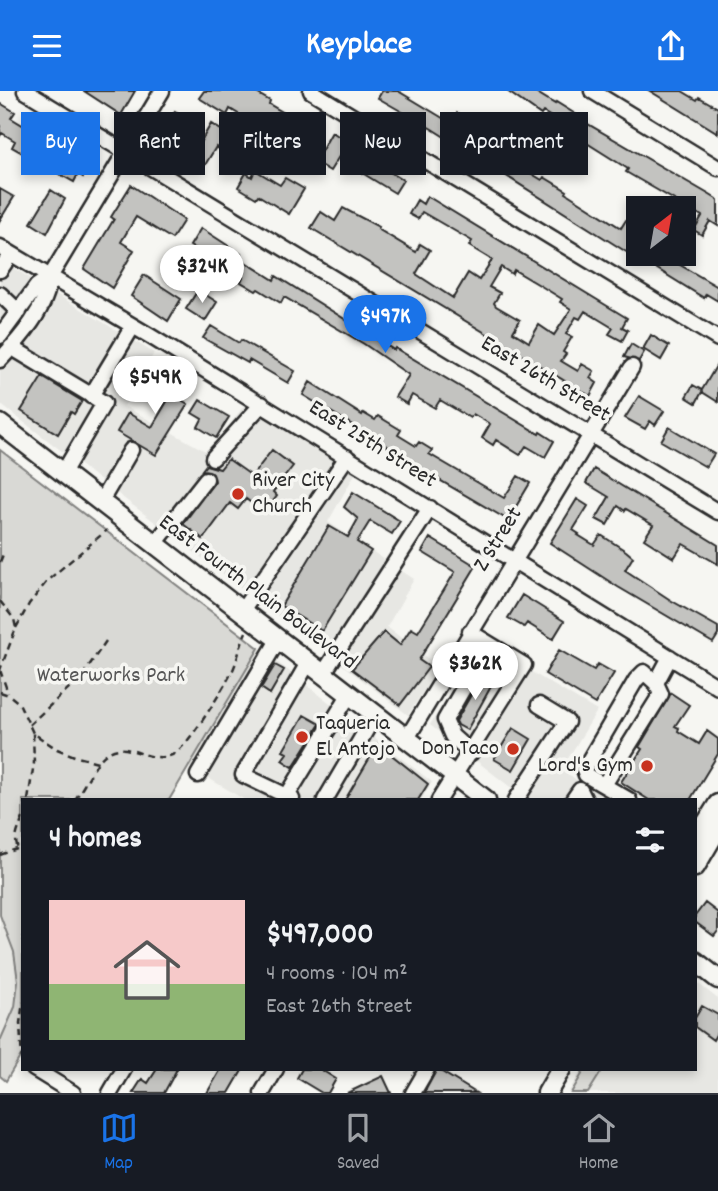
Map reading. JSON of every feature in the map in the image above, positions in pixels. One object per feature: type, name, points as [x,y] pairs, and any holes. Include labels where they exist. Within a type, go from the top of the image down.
[{"type":"main road","name":"East Fourth Plain Boulevard","points":[[0,424],[482,798]]},
{"type":"main road","points":[[697,837],[718,804]]},
{"type":"main road","points":[[697,864],[718,828]]},
{"type":"main road","points":[[697,963],[718,979]]},
{"type":"main road","points":[[547,1093],[560,1071]]},
{"type":"street","name":"East 26th Street","points":[[24,91],[114,146]]},
{"type":"street","points":[[149,112],[162,91]]},
{"type":"street","points":[[311,91],[718,339]]},
{"type":"street","points":[[592,91],[718,168]]},
{"type":"street","points":[[0,360],[48,293],[50,277],[114,171]]},
{"type":"street","name":"East 26th Street","points":[[161,175],[718,512]]},
{"type":"street","points":[[0,270],[6,250]]},
{"type":"street","name":"East 25th Street","points":[[6,250],[430,507],[670,657],[716,680]]},
{"type":"street","points":[[0,336],[37,286],[50,277]]},
{"type":"street","points":[[0,293],[19,312]]},
{"type":"street","points":[[91,396],[133,326]]},
{"type":"street","points":[[11,347],[104,403],[63,473]]},
{"type":"street","points":[[39,364],[44,372],[81,395],[99,411]]},
{"type":"street","name":"Z Street","points":[[407,738],[632,367]]},
{"type":"street","points":[[214,458],[261,404]]},
{"type":"street","points":[[100,503],[131,450]]},
{"type":"street","points":[[241,612],[347,457]]},
{"type":"street","points":[[154,545],[206,479]]},
{"type":"street","points":[[349,695],[290,798],[243,775],[430,507]]},
{"type":"street","points":[[440,798],[524,666],[470,632]]},
{"type":"street","points":[[198,775],[278,640]]},
{"type":"street","points":[[471,753],[452,736],[445,720],[489,644]]},
{"type":"street","points":[[656,683],[670,657]]},
{"type":"street","points":[[604,785],[661,694],[656,683],[644,672],[636,680],[584,769],[586,775],[626,798]]},
{"type":"street","points":[[430,699],[449,710]]},
{"type":"street","points":[[517,798],[567,722],[539,705]]},
{"type":"street","points":[[326,798],[375,715]]},
{"type":"street","points":[[574,798],[580,790],[584,798]]},
{"type":"street","points":[[37,1071],[73,1093]]},
{"type":"street","points":[[110,1093],[123,1071]]},
{"type":"street","points":[[262,1093],[275,1071]]},
{"type":"street","points":[[413,1093],[426,1071]]},
{"type":"path","points":[[9,695],[0,670],[16,628],[29,604],[48,580],[107,530]]},
{"type":"path","points":[[0,562],[5,552]]},
{"type":"path","points":[[0,601],[14,619],[16,628]]},
{"type":"path","points":[[76,798],[105,753],[120,748],[162,757],[178,751],[226,682],[240,653],[244,635]]},
{"type":"path","points":[[29,725],[82,676],[106,641]]},
{"type":"path","points":[[0,692],[19,703],[33,733],[34,763],[28,798]]},
{"type":"path","points":[[33,733],[57,749],[98,762]]},
{"type":"path","points":[[21,823],[15,839],[21,854]]},
{"type":"path","points":[[0,855],[17,849]]},
{"type":"path","points":[[21,1016],[21,1036]]},
{"type":"shaded area","points":[[0,260],[154,353],[124,406],[209,453],[245,404],[356,472],[328,522],[414,579],[387,627],[439,667],[408,715],[0,404]]},
{"type":"shaded area","points":[[481,642],[597,711],[561,770],[606,798],[524,798],[430,725]]},
{"type":"shaded area","points":[[259,648],[432,782],[422,798],[242,798],[188,766]]},
{"type":"shaded area","points":[[0,915],[14,952],[18,981],[15,1007],[0,1041]]},
{"type":"shaded area","points":[[697,983],[718,999],[718,1093],[568,1093],[581,1071],[697,1071]]},
{"type":"green space","name":"Waterworks Park","points":[[0,450],[259,648],[170,798],[21,798],[21,1055],[6,1081],[0,1076],[0,1041],[15,1007],[18,981],[14,952],[0,915]]},
{"type":"green space","points":[[584,1071],[602,1071],[588,1093],[571,1093]]},
{"type":"building","points":[[84,91],[135,91],[123,112],[116,112]]},
{"type":"building","points":[[204,91],[253,91],[283,112],[235,112],[230,109],[228,112],[222,112],[199,98]]},
{"type":"building","points":[[382,91],[398,91],[440,116],[440,134],[426,126],[426,112],[402,112],[378,98]]},
{"type":"building","points":[[507,91],[534,91],[572,112],[537,112]]},
{"type":"building","points":[[650,91],[682,91],[718,108],[718,133]]},
{"type":"building","points":[[0,103],[15,112],[11,118],[21,124],[21,152],[12,147],[15,141],[2,133],[0,136]]},
{"type":"building","points":[[211,124],[219,129],[219,149],[216,147],[205,165],[205,134]]},
{"type":"building","points":[[588,124],[718,200],[718,226],[710,221],[702,235],[696,231],[702,216],[696,213],[696,196],[667,196],[626,172],[628,169],[588,144]]},
{"type":"building","points":[[332,132],[340,137],[340,155],[330,171],[326,169],[326,143]]},
{"type":"building","points":[[62,175],[78,175],[74,182]]},
{"type":"building","points":[[245,175],[263,175],[280,185],[285,178],[304,189],[289,214],[258,195],[256,198],[238,187]]},
{"type":"building","points":[[365,175],[395,175],[403,180],[395,193]]},
{"type":"building","points":[[505,175],[534,175],[542,180],[544,177],[621,228],[626,220],[626,252]]},
{"type":"building","points":[[131,185],[184,220],[172,239],[136,217],[121,242],[134,250],[112,288],[84,269]]},
{"type":"building","points":[[0,189],[14,197],[0,220]]},
{"type":"building","points":[[51,190],[65,199],[47,233],[31,223]]},
{"type":"building","points":[[427,196],[627,318],[622,327],[628,330],[622,341],[609,334],[613,328],[585,311],[580,319],[576,317],[566,334],[572,337],[561,361],[578,371],[582,364],[594,371],[590,378],[597,383],[590,396],[311,228],[321,212],[335,221],[343,208],[379,227],[378,229],[416,252],[420,244],[430,250],[416,274],[453,298],[468,273],[479,280],[492,260],[469,246],[472,241],[422,212],[418,219],[409,214],[417,200],[423,204]],"holes":[[[501,267],[512,274],[514,270],[541,286],[562,299],[560,302],[571,309],[554,335],[539,325],[529,342],[513,332],[520,320],[496,306],[494,303],[500,293],[489,287]]]},
{"type":"building","points":[[201,228],[241,254],[239,258],[274,280],[276,276],[394,350],[395,348],[554,441],[545,457],[526,446],[520,455],[496,440],[493,445],[482,438],[490,424],[473,414],[470,418],[440,400],[435,408],[412,395],[407,404],[395,397],[409,375],[364,344],[284,297],[281,303],[258,289],[256,291],[241,282],[243,277],[190,246]]},
{"type":"building","points":[[652,266],[682,266],[718,287],[718,301],[706,294],[704,298]]},
{"type":"building","points":[[144,275],[181,299],[168,321],[131,296]]},
{"type":"building","points":[[198,290],[217,302],[205,321],[186,309]]},
{"type":"building","points":[[211,326],[295,371],[288,383],[203,338]]},
{"type":"building","points":[[651,335],[669,346],[661,360],[643,349]]},
{"type":"building","points":[[631,344],[644,352],[639,361],[624,357]]},
{"type":"building","points":[[718,363],[718,402],[702,392],[696,403],[686,397],[693,385],[702,390]]},
{"type":"building","points":[[147,368],[180,388],[175,396],[188,404],[156,455],[117,432],[128,413],[152,427],[169,398],[140,381]]},
{"type":"building","points":[[42,377],[82,401],[74,414],[71,412],[58,434],[21,411]]},
{"type":"building","points":[[310,382],[362,415],[363,413],[375,420],[378,416],[401,430],[398,435],[416,446],[419,442],[432,450],[429,454],[504,498],[518,476],[530,483],[508,520],[407,461],[408,459],[303,395]]},
{"type":"building","points":[[639,396],[664,411],[655,425],[650,421],[645,429],[625,418]]},
{"type":"building","points":[[200,400],[229,417],[216,438],[198,427],[202,419],[192,413]]},
{"type":"building","points":[[669,427],[714,454],[706,467],[661,441]]},
{"type":"building","name":"River City Church","points":[[272,450],[293,466],[273,492],[277,496],[264,513],[246,499],[238,509],[230,503],[203,539],[183,524],[215,481],[212,472],[202,470],[206,465],[220,469],[228,459],[252,476]]},
{"type":"building","points":[[594,469],[718,545],[718,564],[683,544],[674,558],[644,539],[653,525],[618,506],[607,525],[596,519],[609,497],[586,483]]},
{"type":"building","points":[[353,492],[400,521],[392,534],[370,521],[357,542],[371,551],[322,631],[281,606],[329,526],[348,537],[358,519],[344,507]]},
{"type":"building","points":[[577,499],[588,506],[573,530],[594,545],[601,535],[626,551],[633,557],[625,570],[718,627],[718,635],[713,643],[550,543]]},
{"type":"building","points":[[430,538],[476,566],[419,660],[429,667],[400,705],[352,669],[384,632],[400,645],[411,628],[418,632],[455,572],[422,552]]},
{"type":"building","points":[[522,595],[564,621],[553,639],[527,623],[524,627],[508,618]]},
{"type":"building","points":[[559,650],[594,670],[598,664],[614,673],[595,704],[545,674]]},
{"type":"building","points":[[275,665],[284,670],[270,694],[261,688]]},
{"type":"building","points":[[483,674],[494,681],[467,730],[456,721]]},
{"type":"building","points":[[671,693],[689,705],[675,726],[679,728],[678,731],[699,744],[707,731],[718,739],[718,754],[691,798],[646,798],[621,782],[642,749],[639,747]]},
{"type":"building","name":"Taqueria El Antojo","points":[[304,715],[320,724],[293,767],[282,760],[287,753],[283,751]]},
{"type":"building","name":"Don Taco","points":[[513,728],[531,739],[513,770],[494,759]]},
{"type":"building","points":[[378,744],[428,784],[419,798],[346,798]]},
{"type":"building","points":[[705,903],[718,913],[718,931],[714,936],[697,923],[697,913]]},
{"type":"building","points":[[702,1006],[718,1015],[718,1031],[713,1040],[697,1028],[697,1015]]},
{"type":"building","points":[[156,1071],[176,1071],[164,1093],[133,1093],[142,1079],[148,1083]]},
{"type":"building","points":[[220,1071],[242,1071],[229,1093],[207,1093]]},
{"type":"building","points":[[301,1071],[323,1071],[336,1079],[328,1093],[322,1093],[297,1078]]},
{"type":"building","points":[[436,1071],[440,1071],[476,1093],[424,1093]]},
{"type":"building","points":[[383,1076],[391,1093],[347,1093]]},
{"type":"place","name":"River City Church","points":[[238,494]]},
{"type":"place","name":"Taqueria El Antojo","points":[[302,737]]},
{"type":"place","name":"Don Taco","points":[[513,749]]},
{"type":"place","name":"Lord's Gym","points":[[647,766]]}]
